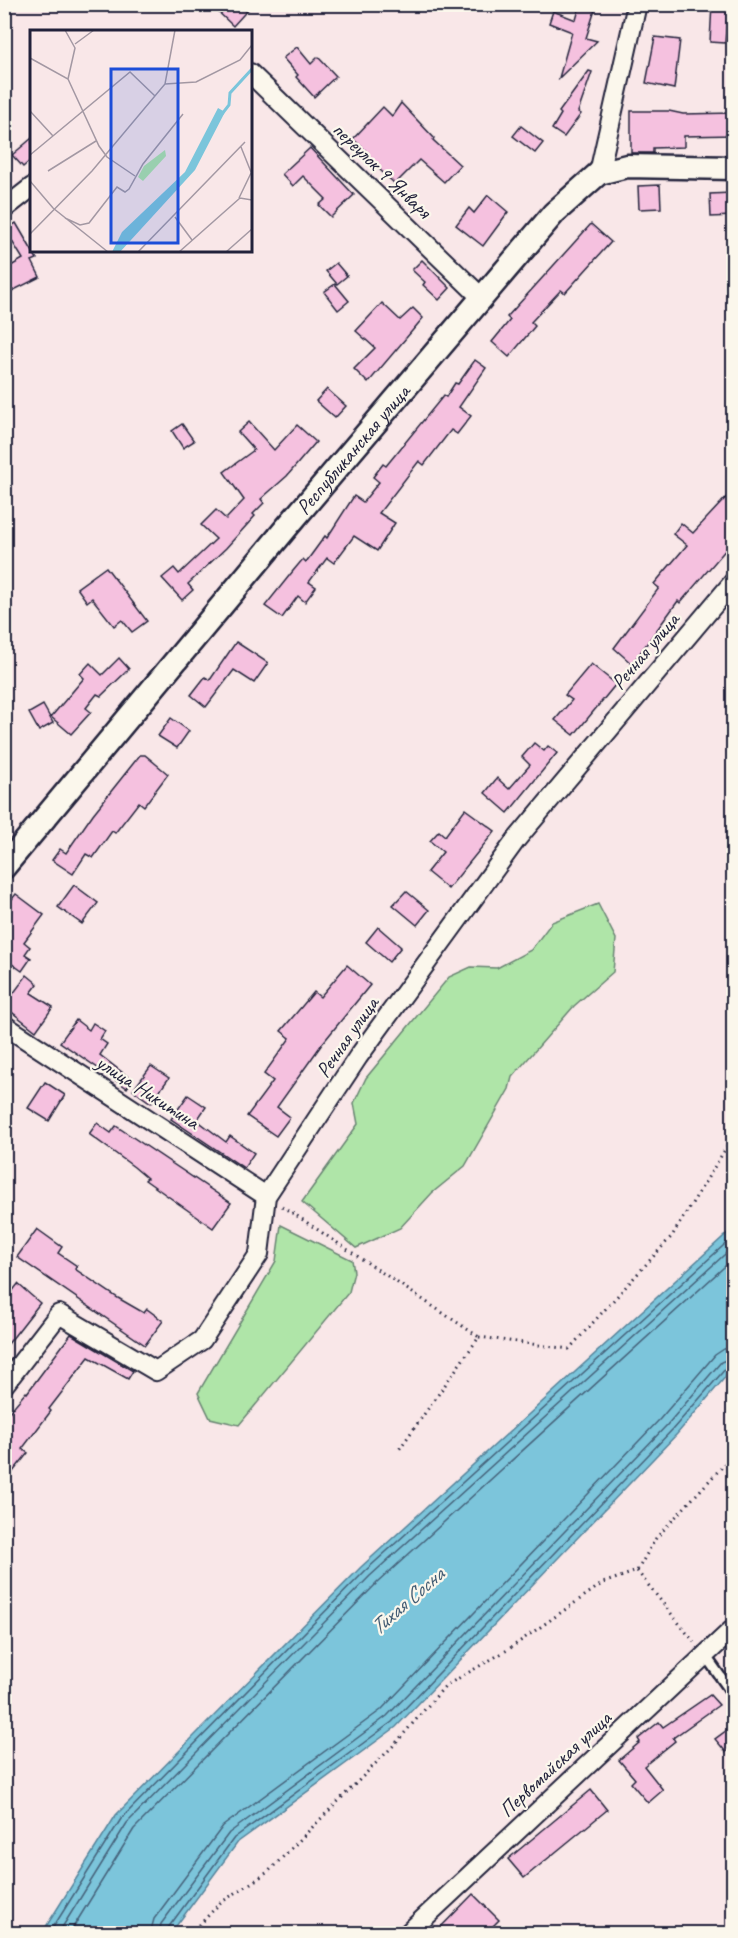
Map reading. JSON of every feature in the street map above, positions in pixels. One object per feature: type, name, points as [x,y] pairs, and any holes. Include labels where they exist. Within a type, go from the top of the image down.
[{"type":"street","points":[[637,4],[600,173],[627,166],[734,168]]},
{"type":"street","name":"переулок 9 Января","points":[[252,75],[483,299]]},
{"type":"street","name":"Республиканская улица","points":[[4,867],[287,527],[554,213],[600,173]]},
{"type":"street","points":[[4,209],[30,190]]},
{"type":"street","name":"Речная улица","points":[[4,1385],[59,1314],[156,1371],[202,1340],[259,1254],[266,1196],[358,1057],[516,840],[734,580]]},
{"type":"street","name":"улица Никитина","points":[[4,1025],[266,1196]]},
{"type":"street","name":"Первомайская улица","points":[[406,1934],[734,1628]]},
{"type":"lane","points":[[705,1655],[734,1696]]},
{"type":"path","points":[[266,1196],[479,1337],[569,1348],[672,1236],[734,1135]]},
{"type":"path","points":[[398,1450],[479,1337]]},
{"type":"path","points":[[191,1934],[220,1904],[268,1872],[395,1744],[445,1686],[509,1649],[603,1583],[637,1571],[656,1538],[734,1454]]},
{"type":"path","points":[[637,1571],[705,1655]]},
{"type":"green space","points":[[598,904],[616,939],[613,972],[574,1006],[512,1077],[509,1089],[465,1166],[432,1193],[400,1228],[356,1248],[302,1202],[358,1124],[354,1103],[366,1078],[449,977],[471,967],[497,968],[531,950],[552,922]]},
{"type":"green space","points":[[281,1225],[352,1260],[354,1272],[349,1292],[239,1425],[210,1418],[198,1393],[276,1261]]},
{"type":"water","name":"Тихая Сосна","points":[[733,1228],[733,1368],[677,1434],[396,1727],[238,1842],[171,1933],[42,1933],[116,1815],[361,1567]]},
{"type":"building","points":[[210,4],[253,4],[233,26]]},
{"type":"building","points":[[712,4],[728,5],[725,43],[710,42]]},
{"type":"building","points":[[580,6],[595,10],[586,38],[597,41],[559,78],[572,32],[549,23],[553,11],[576,20]]},
{"type":"building","points":[[655,37],[680,40],[674,89],[646,83]]},
{"type":"building","points":[[297,47],[311,64],[318,57],[336,76],[314,97],[283,58]]},
{"type":"building","points":[[589,71],[592,72],[578,112],[581,114],[564,137],[552,129],[561,114],[559,112]]},
{"type":"building","points":[[401,103],[434,138],[433,140],[460,165],[444,182],[419,160],[395,184],[362,153],[365,150],[353,139],[383,107],[392,116]]},
{"type":"building","points":[[631,111],[669,111],[683,114],[734,113],[734,135],[684,136],[684,147],[653,148],[653,153],[631,153]]},
{"type":"building","points":[[521,126],[543,143],[535,153],[513,136]]},
{"type":"building","points":[[30,140],[30,161],[23,167],[12,155]]},
{"type":"building","points":[[310,148],[354,195],[331,217],[319,205],[326,199],[303,176],[293,186],[282,174]]},
{"type":"building","points":[[660,185],[661,208],[639,209],[638,186]]},
{"type":"building","points":[[731,193],[732,216],[711,217],[710,194]]},
{"type":"building","points":[[488,195],[508,212],[483,246],[456,225],[469,208],[474,213]]},
{"type":"building","points":[[16,223],[30,247],[30,252],[33,252],[37,259],[32,261],[40,277],[4,295],[4,270],[23,259],[5,230]]},
{"type":"building","points":[[591,224],[611,242],[565,293],[561,290],[531,322],[535,326],[509,357],[492,342],[510,320],[507,317]]},
{"type":"building","points":[[422,260],[450,288],[439,300],[423,285],[425,282],[412,270]]},
{"type":"building","points":[[336,263],[347,276],[337,284],[326,271]]},
{"type":"building","points":[[335,284],[349,301],[338,310],[324,292]]},
{"type":"building","points":[[382,303],[400,320],[413,308],[423,318],[368,383],[354,369],[375,348],[356,331]]},
{"type":"building","points":[[475,360],[486,368],[459,407],[471,416],[457,434],[451,430],[424,465],[419,461],[379,513],[395,523],[377,551],[354,536],[334,563],[327,558],[309,582],[316,587],[305,602],[298,596],[282,618],[265,606],[303,559],[306,562],[325,536],[327,538],[354,496],[363,502],[379,482],[373,477],[383,464],[386,466],[444,395],[446,397],[455,383],[458,384]]},
{"type":"building","points":[[327,389],[346,406],[335,418],[316,401]]},
{"type":"building","points":[[249,422],[274,450],[297,425],[316,442],[287,476],[261,499],[264,503],[253,514],[255,516],[226,548],[188,584],[193,590],[182,600],[162,578],[174,568],[179,574],[216,539],[201,525],[216,510],[226,519],[244,500],[224,472],[254,450],[238,432]]},
{"type":"building","points":[[182,424],[194,441],[183,448],[172,431]]},
{"type":"building","points":[[734,489],[734,540],[680,603],[678,601],[632,664],[614,648],[659,588],[654,584],[687,545],[673,534],[681,523],[693,533]]},
{"type":"building","points":[[106,567],[147,621],[132,632],[122,620],[114,626],[92,598],[87,602],[77,588]]},
{"type":"building","points":[[236,642],[268,663],[254,683],[234,670],[206,707],[191,695],[205,677],[210,680]]},
{"type":"building","points":[[119,658],[129,669],[101,696],[97,694],[86,708],[91,712],[71,734],[51,717],[84,678],[80,674],[90,663],[102,675]]},
{"type":"building","points":[[591,664],[616,684],[574,735],[555,720],[572,700],[565,695]]},
{"type":"building","points":[[43,705],[53,723],[39,731],[29,713]]},
{"type":"building","points":[[171,718],[189,731],[177,748],[158,736]]},
{"type":"building","points":[[534,743],[544,751],[548,746],[557,753],[508,813],[485,793],[497,778],[509,789],[530,765],[522,757]]},
{"type":"building","points":[[140,755],[145,755],[168,774],[144,806],[139,802],[115,833],[112,831],[93,858],[86,854],[73,874],[52,860],[60,849],[66,853],[93,814]]},
{"type":"building","points":[[465,809],[495,831],[448,889],[427,872],[443,852],[430,841],[439,831],[445,836]]},
{"type":"building","points":[[74,885],[98,903],[82,924],[58,907]]},
{"type":"building","points":[[406,891],[429,910],[417,925],[393,905]]},
{"type":"building","points":[[16,894],[44,915],[24,942],[30,947],[25,954],[31,958],[22,971],[4,958],[4,909]]},
{"type":"building","points":[[378,927],[401,947],[389,962],[366,942]]},
{"type":"building","points":[[347,965],[370,985],[322,1044],[277,1107],[290,1117],[276,1136],[247,1116],[273,1081],[264,1074],[290,1038],[281,1031],[314,992],[320,997]]},
{"type":"building","points":[[27,975],[38,984],[31,993],[53,1007],[36,1031],[4,1006]]},
{"type":"building","points":[[76,1020],[89,1030],[93,1023],[105,1031],[100,1039],[107,1044],[100,1055],[132,1080],[127,1088],[60,1042]]},
{"type":"building","points":[[151,1066],[169,1078],[151,1103],[133,1090]]},
{"type":"building","points":[[45,1082],[65,1095],[49,1121],[28,1108]]},
{"type":"building","points":[[188,1095],[206,1107],[197,1120],[226,1142],[230,1136],[254,1153],[244,1168],[171,1119]]},
{"type":"building","points":[[97,1123],[111,1133],[116,1126],[231,1203],[213,1228],[145,1180],[147,1178],[134,1167],[89,1134]]},
{"type":"building","points":[[37,1229],[62,1247],[58,1253],[77,1266],[75,1269],[118,1298],[144,1313],[147,1309],[163,1321],[145,1345],[17,1257]]},
{"type":"building","points":[[18,1284],[40,1303],[4,1349],[4,1302]]},
{"type":"building","points":[[71,1334],[133,1371],[128,1379],[89,1357],[22,1449],[28,1453],[4,1483],[4,1418],[27,1393]]},
{"type":"building","points":[[710,1695],[719,1705],[673,1738],[675,1741],[644,1766],[663,1790],[648,1803],[631,1783],[635,1779],[619,1760],[640,1742],[638,1739],[659,1722],[663,1727]]},
{"type":"building","points":[[734,1725],[734,1746],[726,1752],[715,1739]]},
{"type":"building","points":[[591,1790],[607,1810],[524,1878],[508,1859]]},
{"type":"building","points":[[473,1894],[499,1920],[485,1934],[434,1934]]}]
